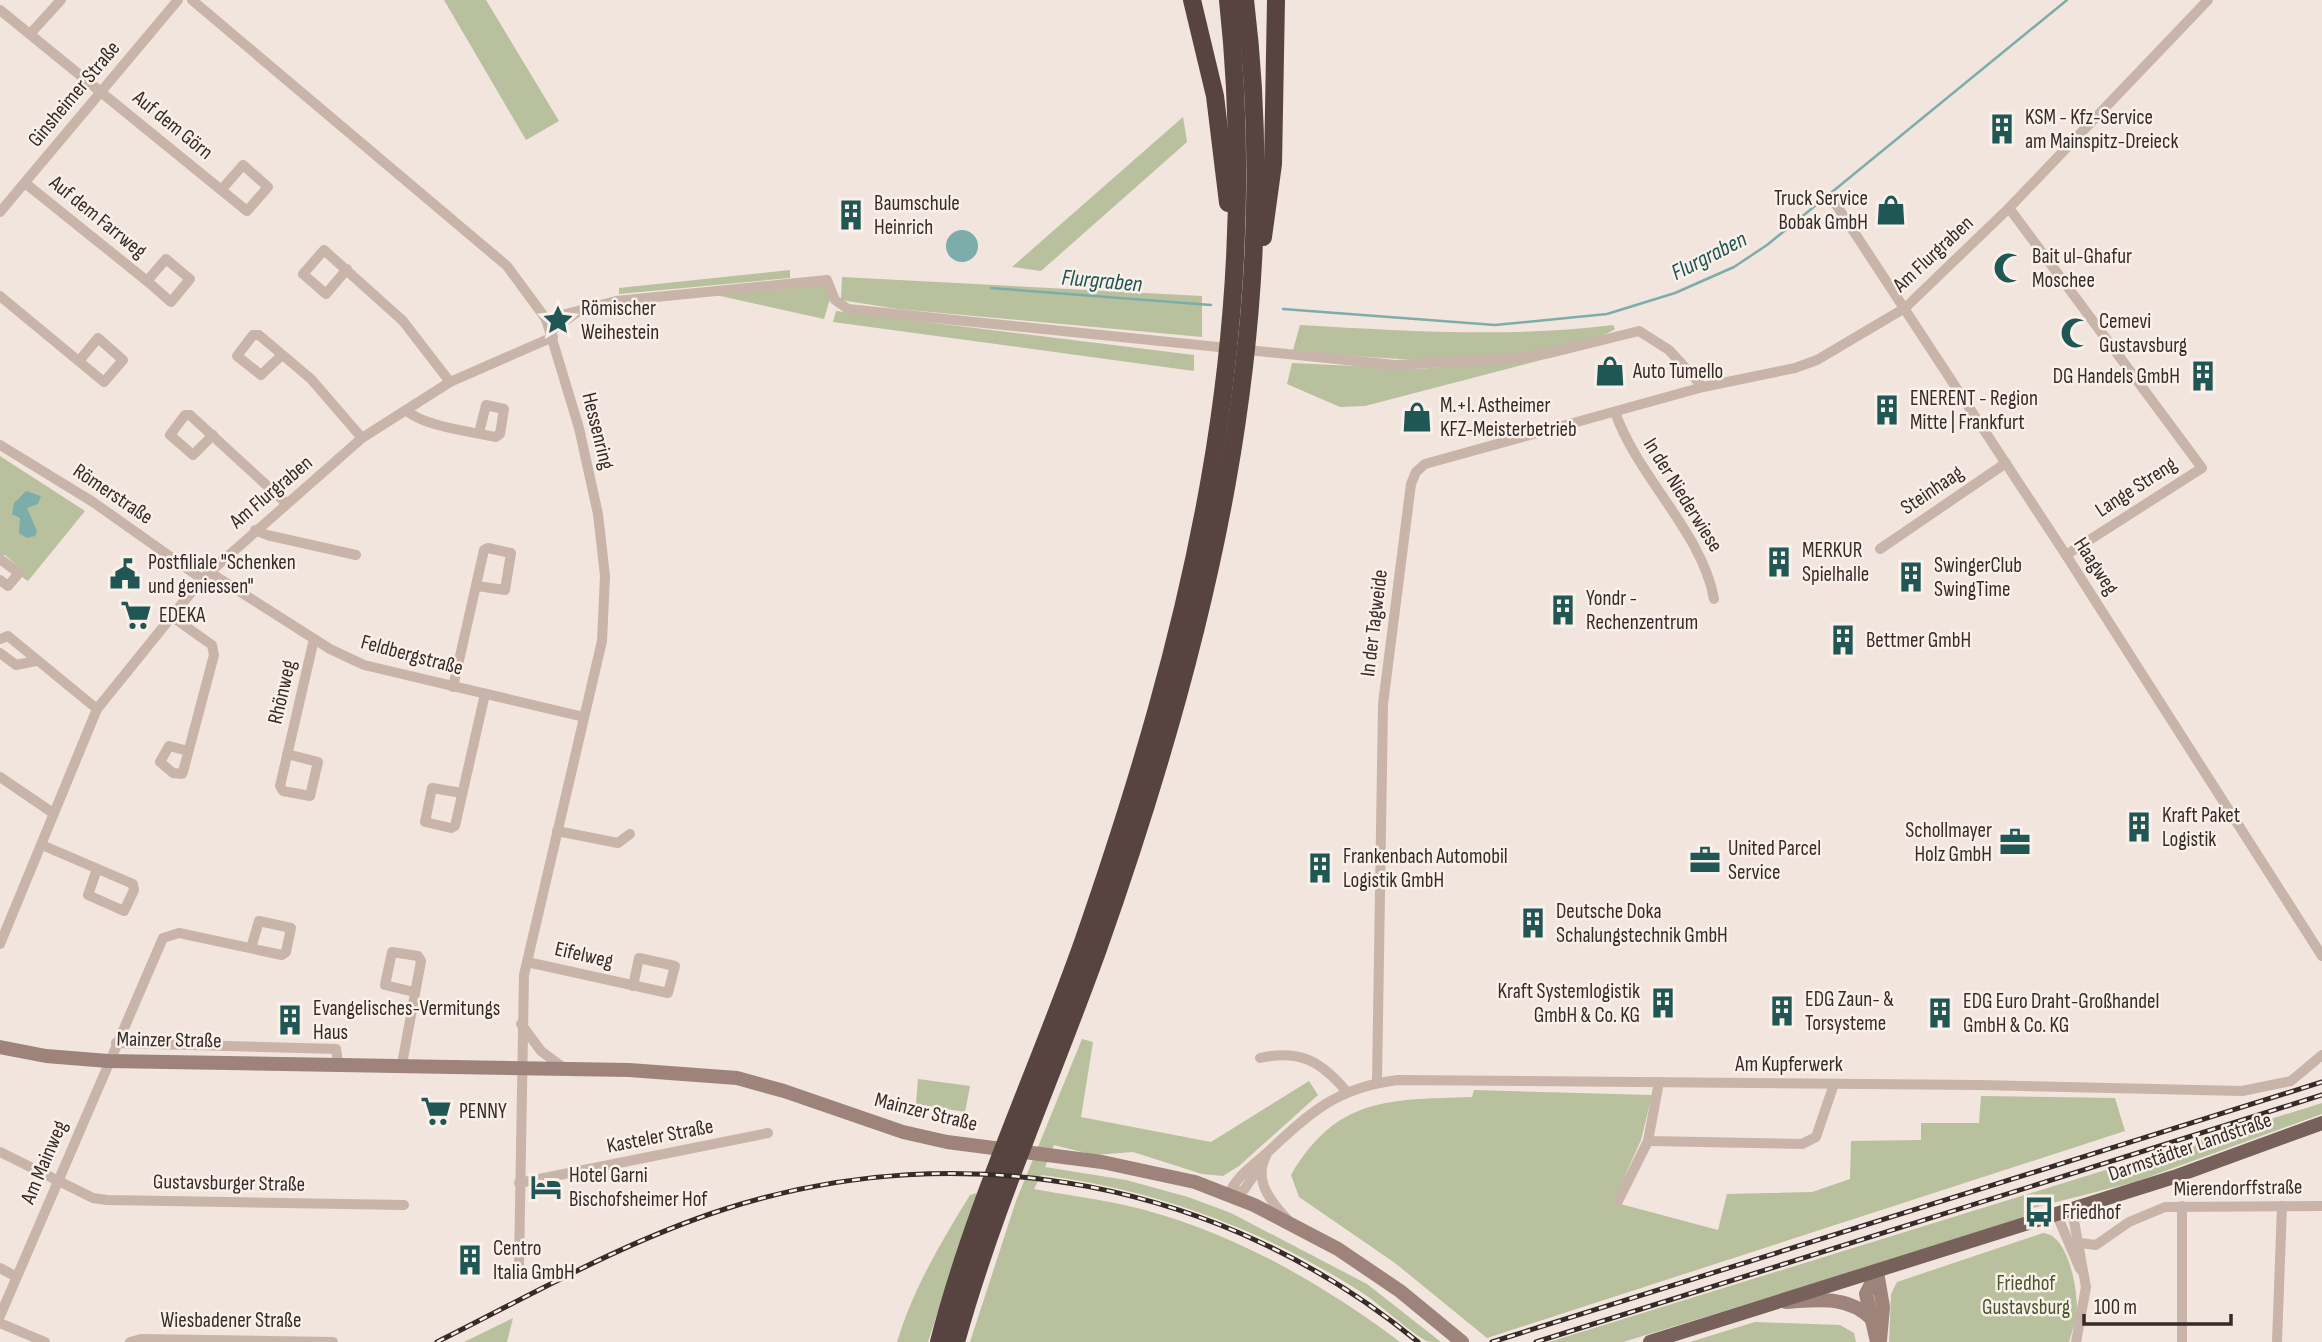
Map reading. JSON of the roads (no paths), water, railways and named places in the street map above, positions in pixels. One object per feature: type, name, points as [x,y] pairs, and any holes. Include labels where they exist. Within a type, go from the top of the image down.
[{"type":"highway","points":[[1192,0],[1215,96],[1227,193],[1230,322]]},
{"type":"highway","points":[[939,1342],[975,1227],[1083,942],[1154,722],[1179,630],[1205,515],[1221,423],[1238,174],[1235,80],[1228,0]]},
{"type":"highway","points":[[956,1342],[978,1269],[1099,946],[1171,726],[1196,632],[1227,486],[1241,399],[1253,281],[1255,142],[1245,0]]},
{"type":"highway","points":[[1253,281],[1268,209],[1273,164],[1276,0]]},
{"type":"main road","name":"Mainzer Straße","points":[[0,1047],[46,1056],[108,1061],[402,1064],[686,1072],[737,1078],[784,1091],[903,1132],[981,1147],[1144,1170],[1195,1182],[1229,1194],[1290,1223],[1366,1267],[1462,1342]]},
{"type":"main road","name":"Darmstädter Landstraße","points":[[1650,1342],[2184,1174],[2322,1123]]},
{"type":"main road","points":[[1877,1272],[1878,1342]]},
{"type":"main road","points":[[1778,1303],[1840,1300],[1864,1310],[1878,1320]]},
{"type":"street","points":[[30,34],[61,0]]},
{"type":"street","name":"Ginsheimer Straße","points":[[0,212],[178,0]]},
{"type":"street","name":"Hessenring","points":[[192,0],[479,240],[526,289],[552,334],[579,428],[598,513],[605,576],[602,640],[527,962],[520,1068]]},
{"type":"street","name":"Am Flurgraben","points":[[1703,387],[1795,368],[1817,360],[1905,308],[2009,208],[2208,0]]},
{"type":"street","name":"Auf dem Görn","points":[[0,10],[247,211],[268,187],[243,165],[222,189]]},
{"type":"street","name":"Auf dem Farrweg","points":[[25,183],[171,302],[190,279],[166,259],[146,281]]},
{"type":"street","name":"Haagweg","points":[[1833,200],[2066,555],[2322,956]]},
{"type":"street","name":"Lange Streng","points":[[2009,208],[2202,468],[2066,555]]},
{"type":"street","points":[[347,269],[326,294],[303,274],[324,250],[347,269],[403,321],[450,382]]},
{"type":"street","points":[[546,320],[582,308],[616,301],[827,280],[835,300],[848,309],[1395,365],[1445,365],[1550,353],[1628,332],[1648,334],[1669,350],[1703,387]]},
{"type":"street","points":[[0,296],[104,383],[123,360],[98,338],[79,361]]},
{"type":"street","name":"Am Flurgraben","points":[[0,944],[97,709],[170,615],[205,575],[362,438],[450,382],[552,334],[582,308]]},
{"type":"street","points":[[1618,323],[1628,332]]},
{"type":"street","points":[[282,355],[261,374],[237,356],[257,334],[282,355],[332,401],[362,438]]},
{"type":"street","name":"In der Tagweide","points":[[1377,1082],[1383,704],[1411,484],[1416,472],[1425,464],[1703,387]]},
{"type":"street","points":[[405,410],[420,419],[479,433]]},
{"type":"street","name":"In der Niederwiese","points":[[1615,412],[1629,446],[1709,574],[1714,599]]},
{"type":"street","points":[[213,435],[286,503]]},
{"type":"street","name":"Römerstraße","points":[[0,445],[205,575]]},
{"type":"street","name":"Steinhaag","points":[[1880,549],[2006,463]]},
{"type":"street","points":[[256,530],[267,536],[356,555]]},
{"type":"street","points":[[453,687],[486,548],[512,553],[505,590],[477,586]]},
{"type":"street","points":[[0,559],[19,573],[8,586],[0,580]]},
{"type":"street","name":"Feldbergstraße","points":[[205,575],[364,665],[584,717]]},
{"type":"street","points":[[170,615],[212,645],[214,655],[188,751]]},
{"type":"street","points":[[0,639],[8,636],[97,709]]},
{"type":"street","name":"Rhönweg","points":[[288,754],[318,762],[310,796],[280,789],[314,639]]},
{"type":"street","points":[[0,653],[16,664],[36,661]]},
{"type":"street","points":[[462,793],[432,788],[425,822],[453,828],[462,793],[485,694]]},
{"type":"street","points":[[0,778],[53,813]]},
{"type":"street","points":[[557,831],[612,842],[624,841],[630,834]]},
{"type":"street","points":[[41,845],[97,869],[134,886],[124,911],[88,895],[97,869]]},
{"type":"street","name":"Am Mainweg","points":[[0,1316],[163,938],[179,933],[251,948],[284,954],[291,928],[259,921],[251,948]]},
{"type":"street","points":[[402,1064],[420,958],[392,952],[385,985],[414,992]]},
{"type":"street","name":"Eifelweg","points":[[527,962],[633,986],[668,993],[675,965],[639,958],[633,986]]},
{"type":"street","points":[[521,1024],[541,1051],[565,1069]]},
{"type":"street","name":"Mainzer Straße","points":[[116,1043],[336,1049],[338,1063]]},
{"type":"street","name":"Am Kupferwerk","points":[[1229,1194],[1241,1175],[1301,1121],[1346,1091],[1377,1082],[1659,1082],[2242,1091],[2291,1081],[2322,1055]]},
{"type":"street","points":[[1259,1058],[1306,1056],[1325,1067],[1346,1091]]},
{"type":"street","points":[[519,1265],[520,1068]]},
{"type":"street","points":[[1618,1201],[1648,1141],[1659,1082]]},
{"type":"street","points":[[1648,1141],[1808,1143],[1816,1136],[1834,1084]]},
{"type":"street","name":"Kasteler Straße","points":[[519,1183],[768,1133]]},
{"type":"street","name":"Gustavsburger Straße","points":[[0,1152],[57,1182],[93,1198],[107,1200],[404,1205]]},
{"type":"street","name":"Am Kupferwerk","points":[[1229,1194],[1244,1190],[1268,1152]]},
{"type":"street","points":[[1261,1165],[1267,1195],[1290,1223]]},
{"type":"street","points":[[2182,1206],[2182,1342]]},
{"type":"street","name":"Mierendorffstraße","points":[[2080,1243],[2096,1245],[2148,1212],[2182,1206],[2322,1206]]},
{"type":"street","points":[[2277,1342],[2282,1206]]},
{"type":"street","points":[[2072,1210],[2080,1243],[2085,1300],[2076,1342]]},
{"type":"street","points":[[2057,1214],[2066,1241],[2084,1276]]},
{"type":"street","points":[[0,1268],[15,1276]]},
{"type":"street","points":[[0,1322],[45,1342]]},
{"type":"street","name":"Wiesbadener Straße","points":[[130,1342],[141,1339],[332,1342]]},
{"type":"water","points":[[962,230],[973,235],[978,246],[973,257],[962,262],[951,257],[946,246],[951,235]]},
{"type":"water","points":[[26,491],[41,496],[38,504],[27,508],[37,531],[35,536],[27,538],[19,533],[20,518],[12,514],[14,503]]},
{"type":"waterway","name":"Flurgraben","points":[[1283,309],[1495,325],[1607,314],[1675,293],[1734,267],[1767,245],[2067,0]]},
{"type":"waterway","name":"Flurgraben","points":[[991,288],[1211,305]]},
{"type":"railway","points":[[1492,1342],[2322,1082]]},
{"type":"railway","points":[[1536,1342],[2322,1095]]},
{"type":"railway","points":[[437,1342],[579,1270],[688,1222],[725,1209],[816,1186],[907,1175],[999,1175],[1089,1187],[1177,1209],[1262,1243],[1342,1287],[1418,1342]]},
{"type":"place","name":"KSM - Kfz-Service am Mainspitz-Dreieck","points":[[2002,129]]},
{"type":"place","name":"Truck Service Bobak GmbH","points":[[1891,210]]},
{"type":"place","name":"Baumschule Heinrich","points":[[851,215]]},
{"type":"place","name":"Bait ul-Ghafur Moschee","points":[[2009,268]]},
{"type":"place","name":"Römischer Weihestein","points":[[558,320]]},
{"type":"place","name":"Cemevi Gustavsburg","points":[[2076,333]]},
{"type":"place","name":"Auto Tumello","points":[[1610,371]]},
{"type":"place","name":"DG Handels GmbH","points":[[2203,376]]},
{"type":"place","name":"ENERENT - Region Mitte | Frankfurt","points":[[1887,410]]},
{"type":"place","name":"M.+I. Astheimer KFZ-Meisterbetrieb","points":[[1417,417]]},
{"type":"place","name":"MERKUR Spielhalle","points":[[1779,562]]},
{"type":"place","name":"Postfiliale \"Schenken und geniessen\"","points":[[125,574]]},
{"type":"place","name":"SwingerClub SwingTime","points":[[1911,577]]},
{"type":"place","name":"Yondr - Rechenzentrum","points":[[1563,610]]},
{"type":"place","name":"EDEKA","points":[[136,615]]},
{"type":"place","name":"Bettmer GmbH","points":[[1843,640]]},
{"type":"place","name":"Kraft Paket Logistik","points":[[2139,827]]},
{"type":"place","name":"Schollmayer Holz GmbH","points":[[2015,842]]},
{"type":"place","name":"United Parcel Service","points":[[1705,860]]},
{"type":"place","name":"Frankenbach Automobil Logistik GmbH","points":[[1320,868]]},
{"type":"place","name":"Deutsche Doka Schalungstechnik GmbH","points":[[1533,923]]},
{"type":"place","name":"Kraft Systemlogistik GmbH & Co. KG","points":[[1663,1003]]},
{"type":"place","name":"EDG Zaun- & Torsysteme","points":[[1782,1011]]},
{"type":"place","name":"EDG Euro Draht-Großhandel GmbH & Co. KG","points":[[1940,1013]]},
{"type":"place","name":"Evangelisches-Vermitungs Haus","points":[[290,1020]]},
{"type":"place","name":"PENNY","points":[[436,1111]]},
{"type":"place","name":"Hotel Garni Bischofsheimer Hof","points":[[546,1187]]},
{"type":"place","name":"Friedhof","points":[[2039,1212]]},
{"type":"place","name":"Centro Italia GmbH","points":[[470,1260]]},
{"type":"park label","name":"Friedhof Gustavsburg","points":[[2026,1295]]}]
